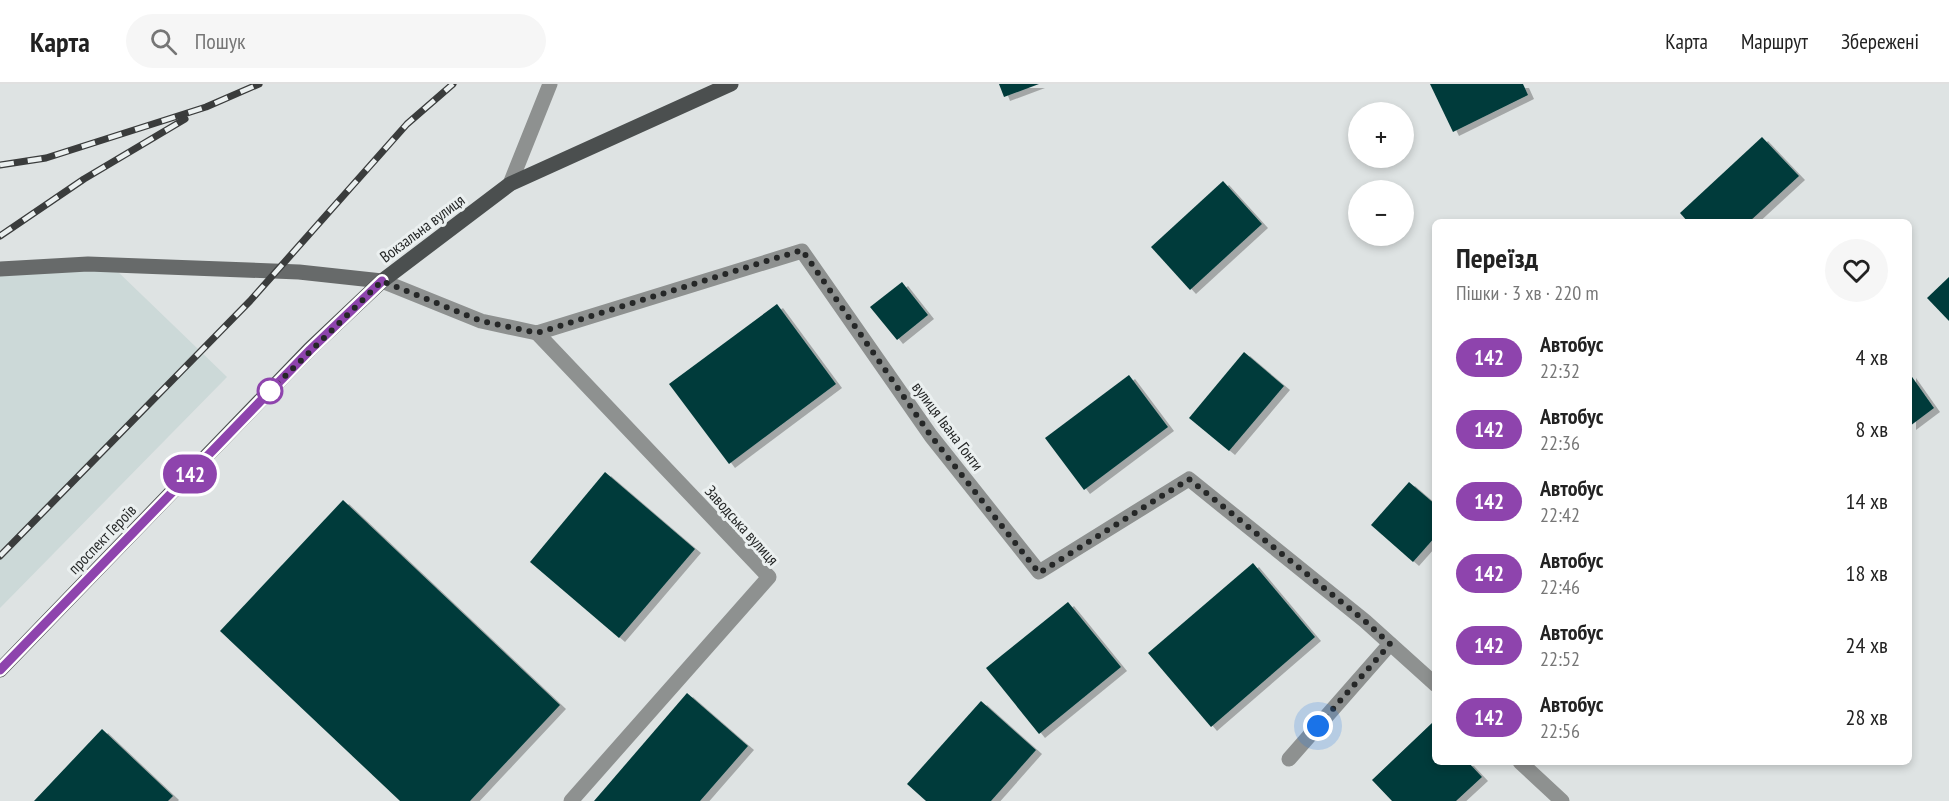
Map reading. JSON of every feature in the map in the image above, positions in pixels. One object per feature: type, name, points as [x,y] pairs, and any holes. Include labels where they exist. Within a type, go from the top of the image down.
[{"type":"main road","name":"Вокзальна вулиця","points":[[0,269],[88,264],[299,272],[382,281],[510,184],[731,84]]},
{"type":"main road","name":"проспект Героїв","points":[[0,670],[310,350],[382,281]]},
{"type":"street","points":[[510,184],[550,84]]},
{"type":"street","name":"вулиця Івана Гонти","points":[[382,281],[481,321],[537,333],[802,250],[931,436],[1039,573],[1189,479],[1365,621],[1432,681]]},
{"type":"street","name":"Заводська вулиця","points":[[537,333],[769,577],[571,801]]},
{"type":"street","points":[[1289,759],[1390,644]]},
{"type":"street","points":[[1523,765],[1562,801]]},
{"type":"shaded area","points":[[115,269],[227,377],[0,608],[0,271]]},
{"type":"building","points":[[999,84],[1039,84],[1004,97]]},
{"type":"building","points":[[1430,84],[1523,84],[1528,95],[1453,132]]},
{"type":"building","points":[[1762,137],[1799,176],[1752,219],[1685,219],[1680,213]]},
{"type":"building","points":[[1223,181],[1262,224],[1190,290],[1151,247]]},
{"type":"building","points":[[1949,277],[1949,321],[1927,298]]},
{"type":"building","points":[[902,282],[928,315],[897,340],[870,307]]},
{"type":"building","points":[[777,304],[836,384],[729,464],[669,384]]},
{"type":"building","points":[[1244,352],[1284,386],[1229,451],[1189,418]]},
{"type":"building","points":[[1129,375],[1168,427],[1084,490],[1045,438]]},
{"type":"building","points":[[1912,377],[1934,408],[1912,424]]},
{"type":"building","points":[[605,472],[695,549],[619,638],[530,562]]},
{"type":"building","points":[[1409,482],[1432,502],[1432,541],[1413,562],[1371,525]]},
{"type":"building","points":[[343,500],[560,705],[470,801],[400,801],[220,631]]},
{"type":"building","points":[[1253,563],[1315,637],[1211,727],[1148,653]]},
{"type":"building","points":[[1068,602],[1121,667],[1039,734],[986,668]]},
{"type":"building","points":[[687,693],[748,746],[700,801],[594,801]]},
{"type":"building","points":[[981,701],[1036,750],[991,801],[926,801],[907,784]]},
{"type":"building","points":[[1432,723],[1432,765],[1471,765],[1482,777],[1456,801],[1392,801],[1372,780]]},
{"type":"building","points":[[102,729],[173,796],[168,801],[34,801]]},
{"type":"railway","points":[[0,165],[46,158],[206,107],[259,84]]},
{"type":"railway","points":[[0,556],[250,301],[407,124],[453,84]]},
{"type":"railway","points":[[0,236],[84,179],[185,119]]},
{"type":"bus line","name":"142","points":[[0,670],[310,350],[382,281]]},
{"type":"route","points":[[270,391],[382,281],[481,321],[537,333],[802,250],[931,436],[1039,573],[1189,479],[1365,621],[1390,644],[1318,726]]}]
